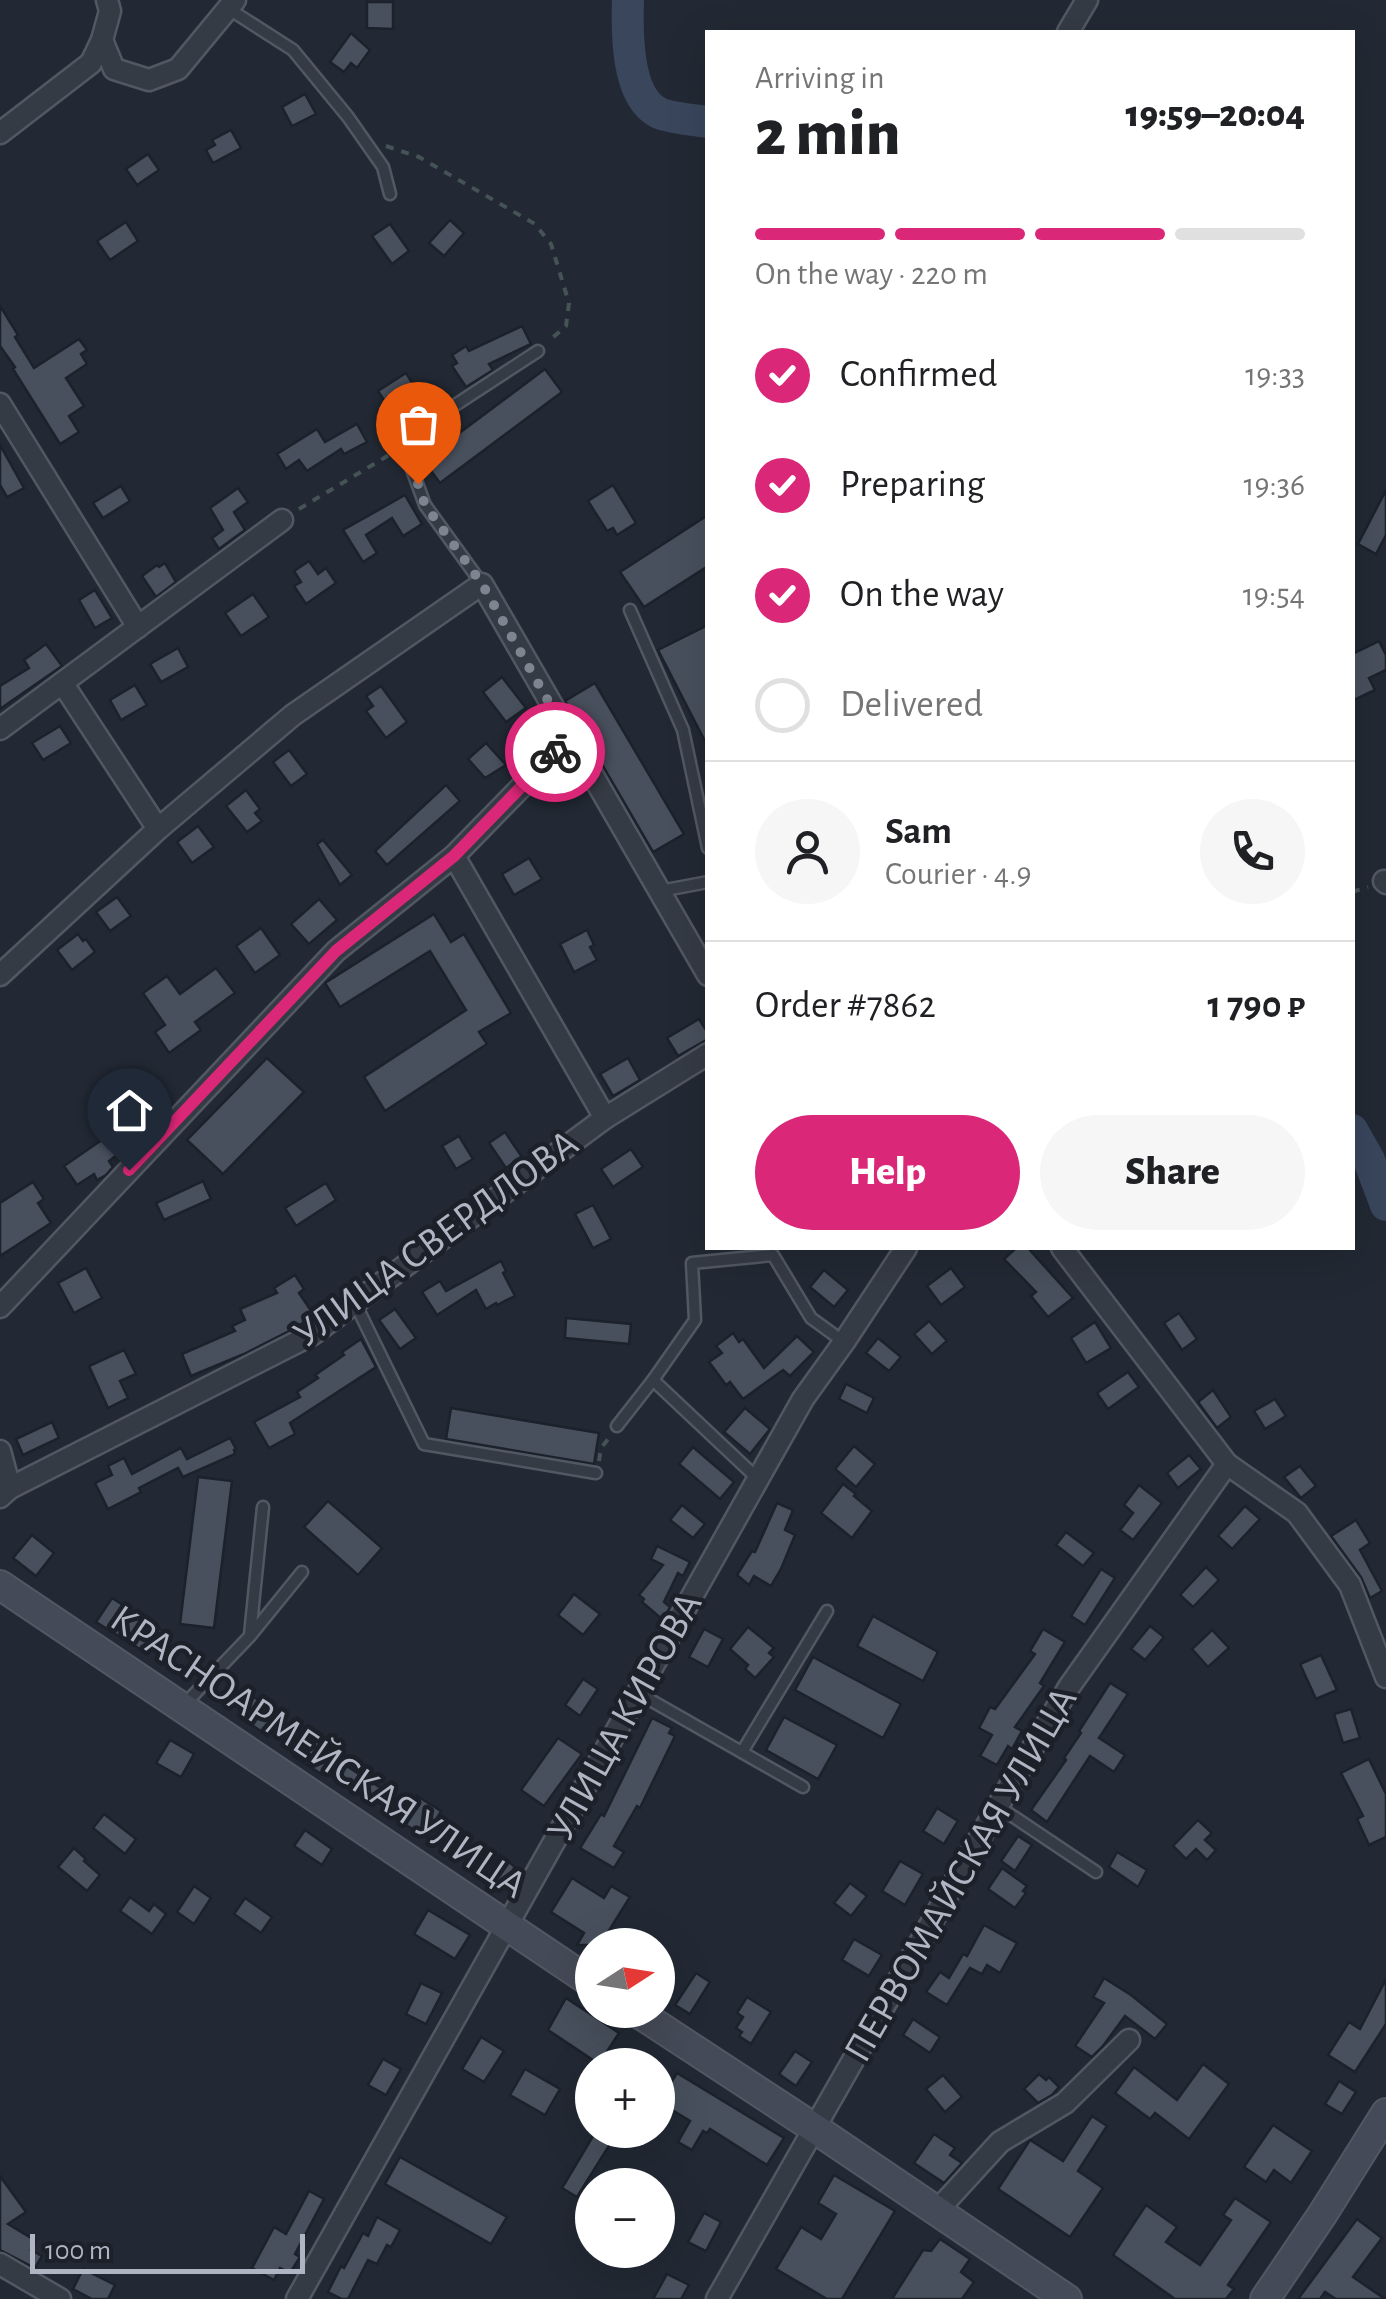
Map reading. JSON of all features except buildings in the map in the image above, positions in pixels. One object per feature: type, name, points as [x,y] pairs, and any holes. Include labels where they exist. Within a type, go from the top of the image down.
[{"type":"main road","name":"КРАСНОАРМЕЙСКАЯ УЛИЦА","points":[[0,1585],[575,1972]]},
{"type":"main road","points":[[661,2028],[1067,2299]]},
{"type":"main road","points":[[1264,2299],[1386,2113]]},
{"type":"street","points":[[0,133],[91,63],[110,11],[108,0]]},
{"type":"street","points":[[1069,30],[1087,0]]},
{"type":"street","points":[[102,40],[114,69],[149,80],[178,70],[231,4]]},
{"type":"street","points":[[0,404],[138,627]]},
{"type":"street","points":[[0,730],[282,520]]},
{"type":"street","points":[[0,975],[158,829],[294,715],[482,584],[705,970]]},
{"type":"street","points":[[64,684],[158,829]]},
{"type":"street","points":[[0,1308],[336,951],[454,856],[569,738]]},
{"type":"street","points":[[454,856],[605,1118]]},
{"type":"street","name":"УЛИЦА СВЕРДЛОВА","points":[[5,1492],[314,1334],[605,1118],[705,1056]]},
{"type":"street","name":"УЛИЦА КИРОВА","points":[[297,2299],[802,1399],[905,1250]]},
{"type":"street","points":[[1064,1250],[1227,1464],[1296,1513],[1307,1527],[1350,1585],[1386,1677]]},
{"type":"street","points":[[0,1450],[5,1492]]},
{"type":"street","name":"ПЕРВОМАЙСКАЯ УЛИЦА","points":[[717,2299],[1068,1687],[1227,1464]]},
{"type":"street","points":[[936,2212],[1000,2142],[1065,2103],[1128,2040]]},
{"type":"street","points":[[0,2264],[60,2299]]},
{"type":"lane","points":[[231,4],[293,50],[363,138],[383,168],[390,194]]},
{"type":"lane","points":[[482,584],[425,505],[410,464],[408,443],[417,430],[538,351]]},
{"type":"lane","points":[[630,610],[683,730],[705,834]]},
{"type":"lane","points":[[659,892],[705,883]]},
{"type":"lane","points":[[617,1426],[695,1320],[692,1263],[772,1255],[811,1318],[844,1342]]},
{"type":"lane","points":[[354,1304],[424,1444],[596,1472]]},
{"type":"lane","points":[[653,1380],[758,1479]]},
{"type":"lane","points":[[250,1636],[263,1507]]},
{"type":"lane","points":[[181,1708],[250,1636],[302,1572]]},
{"type":"lane","points":[[742,1752],[828,1612]]},
{"type":"lane","points":[[638,1693],[803,1787]]},
{"type":"lane","points":[[998,1806],[1096,1872]]},
{"type":"path","points":[[363,138],[419,157],[534,224],[550,244],[569,303],[566,326],[538,351]]},
{"type":"path","points":[[282,520],[408,443]]},
{"type":"path","points":[[596,1472],[601,1448],[617,1426]]},
{"type":"waterway","points":[[628,0],[631,62],[640,93],[659,113],[705,122]]},
{"type":"waterway","points":[[1355,1135],[1386,1205]]},
{"type":"way so far","points":[[418,484],[425,505],[482,584],[569,738],[555,752]]},
{"type":"route","points":[[129,1170],[336,951],[454,856],[555,752]]}]
